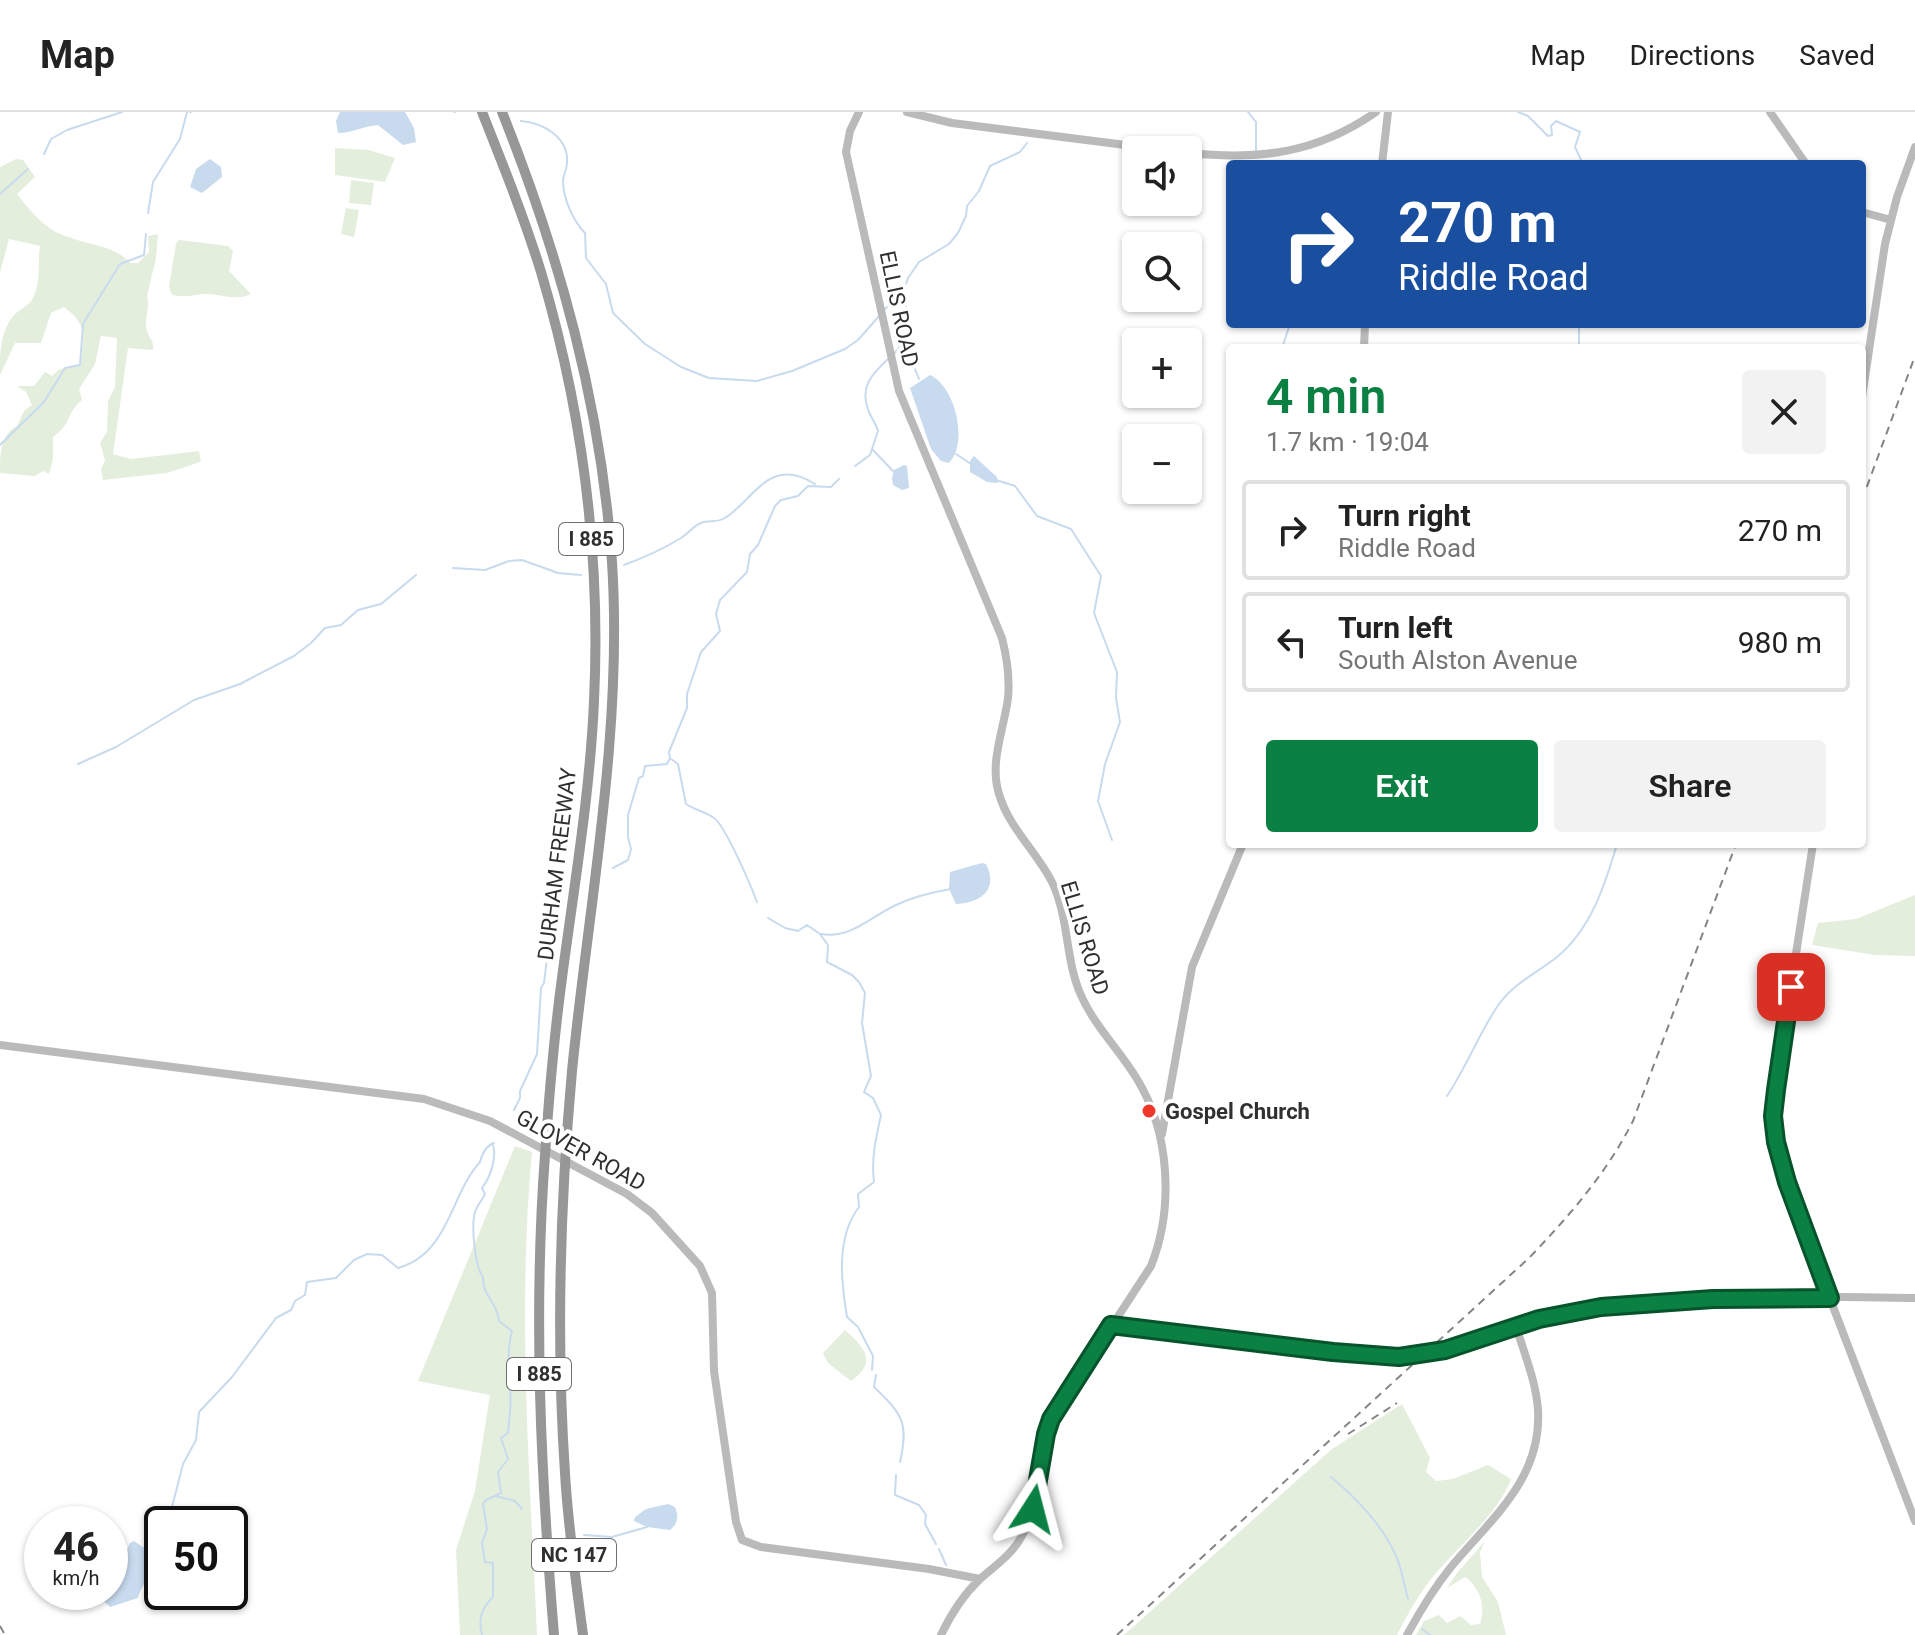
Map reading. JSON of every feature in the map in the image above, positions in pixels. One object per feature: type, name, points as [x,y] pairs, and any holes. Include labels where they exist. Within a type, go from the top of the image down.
[{"type":"highway","name":"DURHAM FREEWAY","points":[[482,112],[532,245],[562,351],[584,470],[594,592],[595,673],[591,754],[554,1044],[540,1249],[540,1432],[554,1635]]},
{"type":"highway","name":"DURHAM FREEWAY","points":[[502,112],[550,240],[580,346],[604,481],[613,591],[614,673],[609,756],[577,1024],[565,1171],[561,1340],[565,1476],[583,1635]]},
{"type":"highway","name":"I 885","points":[[565,1476],[576,1635]]},
{"type":"street","name":"ELLIS ROAD","points":[[859,112],[850,131],[846,152],[899,391],[1002,638],[1008,660],[1008,702],[997,755],[997,791],[1006,815],[1051,882],[1063,911],[1079,991],[1091,1017],[1137,1078],[1153,1112],[1161,1139],[1166,1211],[1161,1238],[1143,1280],[1051,1419],[1035,1502],[1025,1531],[1004,1560],[980,1579],[961,1600],[941,1635]]},
{"type":"street","points":[[907,112],[952,123],[1169,145],[1248,157]]},
{"type":"street","points":[[1202,154],[1248,157],[1290,151],[1332,139],[1376,112]]},
{"type":"street","points":[[1382,160],[1388,112]]},
{"type":"street","points":[[1770,112],[1803,160]]},
{"type":"street","points":[[1102,140],[1122,143]]},
{"type":"street","points":[[1866,369],[1882,258],[1915,147]]},
{"type":"street","points":[[1866,213],[1891,220]]},
{"type":"street","points":[[1161,1139],[1192,967],[1241,848]]},
{"type":"street","points":[[1812,848],[1778,1070],[1774,1127],[1777,1151],[1915,1521]]},
{"type":"street","name":"GLOVER ROAD","points":[[0,1045],[410,1097],[463,1110],[528,1140],[627,1194],[652,1213],[700,1266],[708,1280],[714,1310],[715,1387],[737,1530],[742,1540],[753,1546],[929,1569],[980,1579]]},
{"type":"street","points":[[1111,1325],[1399,1357],[1445,1350],[1565,1313],[1632,1304],[1713,1299],[1915,1298]]},
{"type":"street","points":[[1407,1635],[1438,1583],[1517,1492],[1531,1463],[1538,1433],[1536,1396],[1516,1326]]},
{"type":"green space","points":[[335,148],[369,150],[395,158],[385,182],[335,175]]},
{"type":"green space","points":[[16,159],[23,160],[35,177],[17,194],[38,219],[58,233],[117,252],[130,263],[138,263],[149,252],[148,236],[158,234],[147,296],[146,327],[153,350],[128,348],[113,454],[131,459],[199,451],[201,461],[167,473],[103,480],[101,469],[105,460],[100,443],[107,432],[108,401],[115,387],[117,338],[101,336],[95,364],[79,389],[82,400],[53,437],[49,474],[43,471],[35,476],[0,473],[4,440],[17,426],[24,411],[32,405],[26,392],[17,386],[34,386],[45,372],[52,376],[60,369],[81,365],[83,339],[78,320],[64,307],[51,313],[41,343],[15,343],[0,375],[5,330],[13,316],[32,300],[38,280],[40,246],[9,239],[0,273],[0,167]]},
{"type":"green space","points":[[351,180],[374,183],[371,205],[349,203]]},
{"type":"green space","points":[[346,208],[359,210],[354,237],[341,234]]},
{"type":"green space","points":[[179,240],[228,246],[233,251],[229,271],[251,294],[239,297],[172,295],[169,287]]},
{"type":"green space","points":[[1915,895],[1915,956],[1875,955],[1812,945],[1818,923],[1856,919]]},
{"type":"green space","points":[[515,1146],[532,1152],[525,1333],[537,1635],[460,1635],[456,1550],[475,1491],[490,1395],[418,1381]]},
{"type":"green space","points":[[845,1330],[866,1355],[864,1368],[851,1381],[828,1363],[823,1353]]},
{"type":"green space","points":[[1402,1404],[1430,1458],[1426,1472],[1436,1481],[1453,1479],[1488,1465],[1511,1479],[1489,1515],[1426,1586],[1397,1635],[1124,1635],[1332,1449]]},
{"type":"green space","points":[[1485,1541],[1480,1552],[1482,1577],[1498,1602],[1506,1635],[1416,1635],[1424,1621],[1439,1615],[1447,1623],[1460,1616],[1471,1625],[1480,1624],[1482,1604],[1470,1581],[1465,1577],[1447,1588]]},
{"type":"water","points":[[340,112],[405,112],[414,128],[416,142],[403,145],[378,125],[338,133],[336,121]]},
{"type":"water","points":[[210,159],[221,167],[222,177],[202,193],[190,187],[196,169]]},
{"type":"water","points":[[930,375],[946,390],[956,415],[958,442],[949,463],[941,461],[931,449],[910,388]]},
{"type":"water","points":[[974,456],[997,477],[998,483],[987,482],[970,472],[970,461]]},
{"type":"water","points":[[907,466],[909,488],[902,490],[893,485],[892,478],[894,470]]},
{"type":"water","points":[[986,864],[989,873],[989,887],[973,901],[956,904],[949,889],[950,872]]},
{"type":"water","points":[[668,1504],[675,1507],[677,1517],[670,1530],[647,1527],[634,1521],[646,1509]]},
{"type":"water","points":[[134,1541],[144,1548],[144,1584],[138,1598],[128,1601],[128,1547]]},
{"type":"waterway","points":[[44,154],[51,139],[67,130],[122,112]]},
{"type":"waterway","points":[[148,213],[153,182],[180,139],[187,112]]},
{"type":"waterway","points":[[1248,112],[1256,122],[1256,151]]},
{"type":"waterway","points":[[1518,112],[1528,116],[1548,136],[1552,135],[1551,126],[1556,121],[1580,132],[1575,147],[1581,160]]},
{"type":"waterway","points":[[521,121],[546,128],[564,146],[567,163],[563,188],[567,202],[585,233],[586,258],[606,284],[613,313],[645,344],[681,367],[709,378],[757,381],[792,371],[845,349],[858,340],[880,315]]},
{"type":"waterway","points":[[893,355],[907,334],[909,320],[902,296],[908,278],[919,262],[949,244],[958,233],[967,206],[979,191],[990,166],[1020,152],[1027,143]]},
{"type":"waterway","points":[[0,194],[28,169]]},
{"type":"waterway","points":[[0,445],[44,402],[65,368],[80,365],[83,324],[120,264],[144,255],[146,234]]},
{"type":"waterway","points":[[884,310],[903,291]]},
{"type":"waterway","points":[[1283,344],[1289,328]]},
{"type":"waterway","points":[[1579,328],[1579,344]]},
{"type":"waterway","points":[[910,329],[913,364],[919,379]]},
{"type":"waterway","points":[[855,466],[870,455],[878,431],[866,403],[866,388],[872,376],[888,359]]},
{"type":"waterway","points":[[872,449],[893,471]]},
{"type":"waterway","points":[[956,454],[971,464]]},
{"type":"waterway","points":[[624,565],[667,546],[701,523],[725,518],[774,477],[786,474],[799,476],[815,484]]},
{"type":"waterway","points":[[670,759],[669,752],[687,708],[687,694],[701,652],[720,631],[716,614],[720,600],[747,572],[750,554],[758,545],[775,506],[781,500],[798,496],[808,486],[831,487],[839,479]]},
{"type":"waterway","points":[[996,480],[1015,486],[1037,516],[1071,529],[1101,576],[1094,613],[1117,672],[1116,698],[1120,722],[1105,764],[1098,801],[1112,840]]},
{"type":"waterway","points":[[453,568],[485,570],[509,561],[522,560],[558,573],[581,575]]},
{"type":"waterway","points":[[78,764],[116,747],[194,700],[240,684],[294,656],[325,628],[341,625],[358,610],[381,604],[416,575]]},
{"type":"waterway","points":[[671,759],[678,764],[686,804],[719,823],[757,902]]},
{"type":"waterway","points":[[613,868],[628,860],[631,849],[628,815],[645,766],[667,764],[669,760]]},
{"type":"waterway","points":[[1447,1096],[1505,997],[1569,946],[1588,920],[1616,848]]},
{"type":"waterway","points":[[821,934],[832,935],[851,930],[903,902],[951,889]]},
{"type":"waterway","points":[[514,1110],[537,1054],[541,988],[552,915],[557,911]]},
{"type":"waterway","points":[[768,918],[785,928],[798,931],[807,925],[820,934],[828,945],[827,962],[852,975],[865,993],[862,1023],[871,1076],[864,1092],[873,1098],[881,1115],[874,1156],[874,1182],[858,1194],[859,1207],[844,1245],[842,1274],[847,1317],[858,1327],[873,1356],[872,1370]]},
{"type":"waterway","points":[[143,1550],[171,1511],[183,1464],[196,1440],[199,1412],[232,1377],[276,1318],[291,1310],[295,1301],[305,1295],[307,1282],[336,1278],[354,1260],[367,1254],[382,1255],[398,1268],[415,1261],[438,1237],[484,1151],[494,1143]]},
{"type":"waterway","points":[[482,1635],[482,1614],[493,1597],[493,1563],[485,1562],[482,1543],[487,1529],[483,1504],[501,1493],[498,1472],[508,1459],[501,1438],[508,1433],[511,1400],[508,1360],[512,1331],[499,1321],[485,1289],[474,1236],[475,1212],[485,1194],[482,1188],[493,1162],[493,1145]]},
{"type":"waterway","points":[[876,1375],[874,1387],[901,1420],[904,1437],[900,1462]]},
{"type":"waterway","points":[[896,1475],[895,1495],[919,1505],[926,1515],[925,1524],[936,1544]]},
{"type":"waterway","points":[[1331,1477],[1359,1503],[1384,1534],[1398,1561],[1408,1599]]},
{"type":"waterway","points":[[496,1496],[515,1501],[522,1509]]},
{"type":"waterway","points":[[584,1535],[612,1537],[647,1527]]},
{"type":"waterway","points":[[939,1549],[946,1565]]},
{"type":"waterway","points":[[1422,1629],[1430,1635]]},
{"type":"railway","points":[[1866,489],[1915,356]]},
{"type":"railway","points":[[1117,1635],[1529,1258],[1586,1193],[1633,1121],[1735,848]]},
{"type":"railway","points":[[1348,1434],[1397,1403]]},
{"type":"railway","points":[[0,1626],[5,1635]]},
{"type":"place","name":"Gospel Church","points":[[1149,1111]]},
{"type":"route","points":[[1033,1509],[1051,1419],[1111,1325],[1399,1357],[1445,1350],[1539,1319],[1601,1307],[1713,1299],[1830,1298],[1777,1151],[1773,1116],[1791,987]]}]
